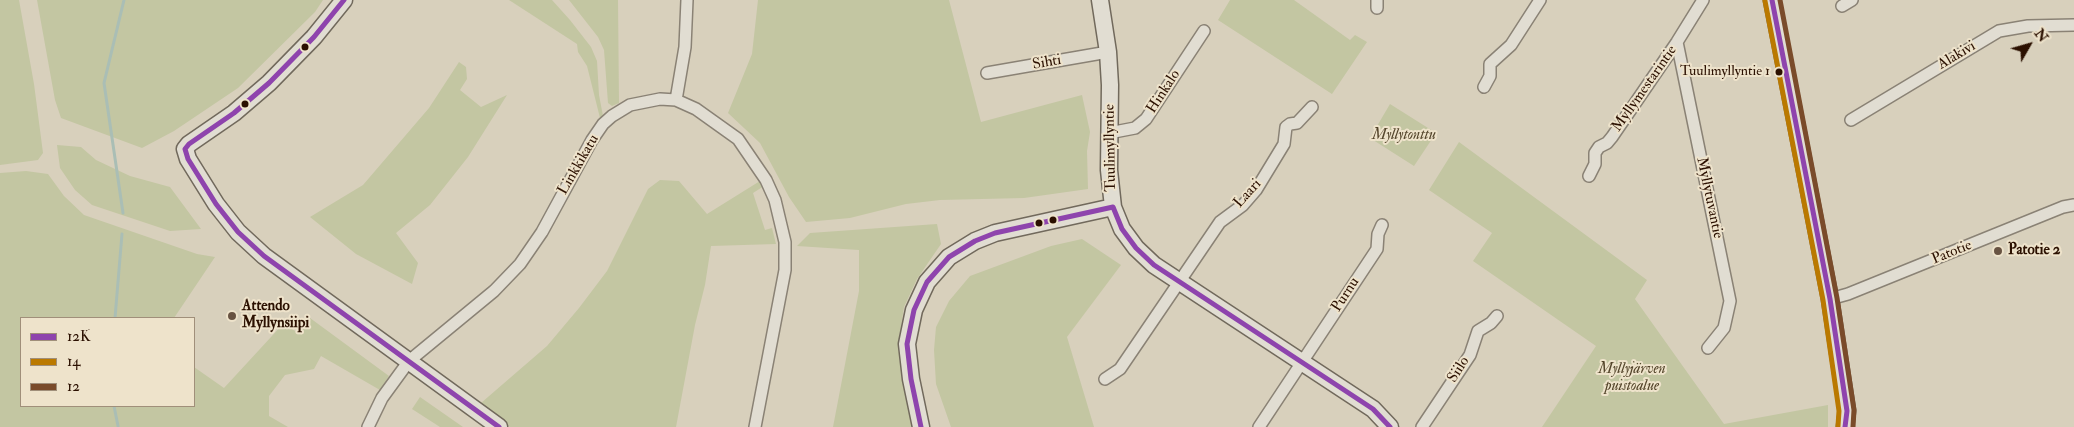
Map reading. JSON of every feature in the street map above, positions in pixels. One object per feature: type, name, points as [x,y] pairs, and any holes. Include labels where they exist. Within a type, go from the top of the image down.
[{"type":"street","points":[[344,0],[314,37],[269,83],[234,113],[189,144],[185,149],[188,160],[216,204],[238,232],[264,256],[499,427]]},
{"type":"street","points":[[676,100],[685,47],[687,0]]},
{"type":"street","name":"Tuulimyllyntie","points":[[1100,0],[1108,52],[1109,170],[1113,206],[1122,229],[1136,248],[1179,283],[1373,409],[1390,427]]},
{"type":"street","points":[[1484,88],[1491,72],[1490,64],[1510,46],[1540,0]]},
{"type":"street","name":"Myllymestarintie","points":[[1589,176],[1594,164],[1595,153],[1599,147],[1607,143],[1677,42],[1703,0]]},
{"type":"street","points":[[1772,0],[1830,299],[1846,411],[1845,427]]},
{"type":"street","name":"Alakivi","points":[[1851,120],[1999,31],[2028,26],[2074,25]]},
{"type":"street","name":"Hinkalo","points":[[1109,133],[1135,128],[1146,119],[1204,31]]},
{"type":"street","name":"Myllytuvantie","points":[[1677,42],[1730,301],[1724,328],[1708,348]]},
{"type":"street","name":"Sihti","points":[[986,73],[1108,52]]},
{"type":"street","name":"Linkkikatu","points":[[368,427],[382,398],[409,361],[494,291],[520,264],[542,232],[592,140],[603,124],[630,105],[660,99],[676,100],[696,109],[738,139],[753,158],[769,184],[783,228],[785,270],[754,427]]},
{"type":"street","name":"Laari","points":[[1105,379],[1120,369],[1220,222],[1243,205],[1256,190],[1284,144],[1286,127],[1297,123],[1312,107]]},
{"type":"street","name":"Patotie","points":[[1830,299],[1848,294],[2063,207],[2074,205]]},
{"type":"street","points":[[921,427],[911,379],[907,344],[914,310],[927,282],[949,257],[975,240],[995,233],[1113,206]]},
{"type":"street","name":"Purnu","points":[[1259,427],[1377,249],[1378,234],[1382,225]]},
{"type":"street","name":"Siilo","points":[[1422,427],[1470,354],[1478,330],[1491,323],[1497,316]]},
{"type":"green space","points":[[0,0],[19,0],[34,84],[43,153],[38,160],[0,165]]},
{"type":"green space","points":[[37,0],[323,0],[315,12],[238,88],[174,131],[142,148],[61,118],[55,100]]},
{"type":"green space","points":[[509,0],[552,0],[570,20],[591,47],[597,61],[599,95],[603,116],[600,118],[587,66],[578,52],[577,44]]},
{"type":"green space","points":[[569,0],[618,0],[619,103],[612,106],[608,103],[604,50],[598,37]]},
{"type":"green space","points":[[758,0],[949,0],[981,122],[1082,95],[1090,132],[1087,151],[1088,189],[1024,198],[940,200],[906,204],[850,218],[806,222],[789,197],[760,143],[728,113],[752,54]]},
{"type":"green space","points":[[1230,0],[1294,0],[1350,40],[1355,35],[1367,42],[1332,94],[1218,20]]},
{"type":"green space","points":[[459,62],[466,67],[467,79],[460,90],[481,107],[507,95],[468,157],[430,205],[396,233],[418,263],[412,284],[356,254],[310,217],[363,185],[429,108]]},
{"type":"green space","name":"Myllytonttu","points":[[1390,104],[1436,133],[1414,166],[1370,138]]},
{"type":"green space","name":"Myllyjärven puistoalue","points":[[1459,142],[1647,280],[1635,299],[1724,424],[1828,405],[1828,427],[1542,427],[1596,346],[1473,261],[1492,233],[1429,190]]},
{"type":"green space","points":[[57,145],[81,147],[96,160],[130,176],[170,187],[201,229],[170,231],[92,205],[75,190],[60,168]]},
{"type":"green space","points":[[26,171],[48,174],[64,196],[84,215],[197,254],[215,257],[175,317],[20,317],[20,407],[195,407],[195,368],[224,388],[283,324],[297,332],[310,318],[389,376],[380,390],[321,356],[314,369],[285,375],[269,396],[269,416],[288,427],[0,427],[0,173]]},
{"type":"green space","points":[[660,180],[679,181],[707,214],[760,181],[764,186],[753,193],[765,230],[772,228],[776,244],[711,246],[705,285],[695,325],[676,427],[510,427],[481,403],[547,346],[579,308],[607,271],[648,189]]},
{"type":"green space","points":[[937,224],[941,244],[917,279],[904,307],[898,345],[902,379],[912,427],[833,427],[859,291],[859,250],[797,246],[810,233]]},
{"type":"green space","points":[[1082,239],[1121,265],[1067,337],[1094,427],[951,427],[936,384],[934,350],[936,327],[949,301],[970,276],[1051,246]]},
{"type":"green space","points":[[420,397],[463,427],[440,427],[412,409]]},
{"type":"waterway","points":[[123,213],[104,83],[124,0]]},
{"type":"waterway","points":[[115,317],[122,234]]},
{"type":"waterway","points":[[114,407],[118,426]]},
{"type":"transit line","name":"12K","points":[[344,0],[314,37],[269,83],[234,113],[189,144],[185,149],[188,159],[216,204],[238,232],[264,256],[499,427]]},
{"type":"transit line","name":"12K","points":[[1772,0],[1830,299],[1847,411],[1845,427]]},
{"type":"transit line","name":"12","points":[[1780,0],[1837,298],[1854,410],[1853,427]]},
{"type":"transit line","name":"14","points":[[1765,1],[1823,300],[1839,411],[1838,426]]},
{"type":"transit line","name":"12K","points":[[921,427],[911,379],[907,344],[914,310],[927,282],[949,257],[975,241],[995,233],[1113,207],[1122,229],[1136,248],[1154,265],[1373,409],[1390,427]]},
{"type":"place","name":"Tuulimyllyntie 1","points":[[1779,72]]},
{"type":"place","name":"Patotie 2","points":[[1998,251]]},
{"type":"place","name":"Attendo Myllynsiipi","points":[[232,316]]}]
